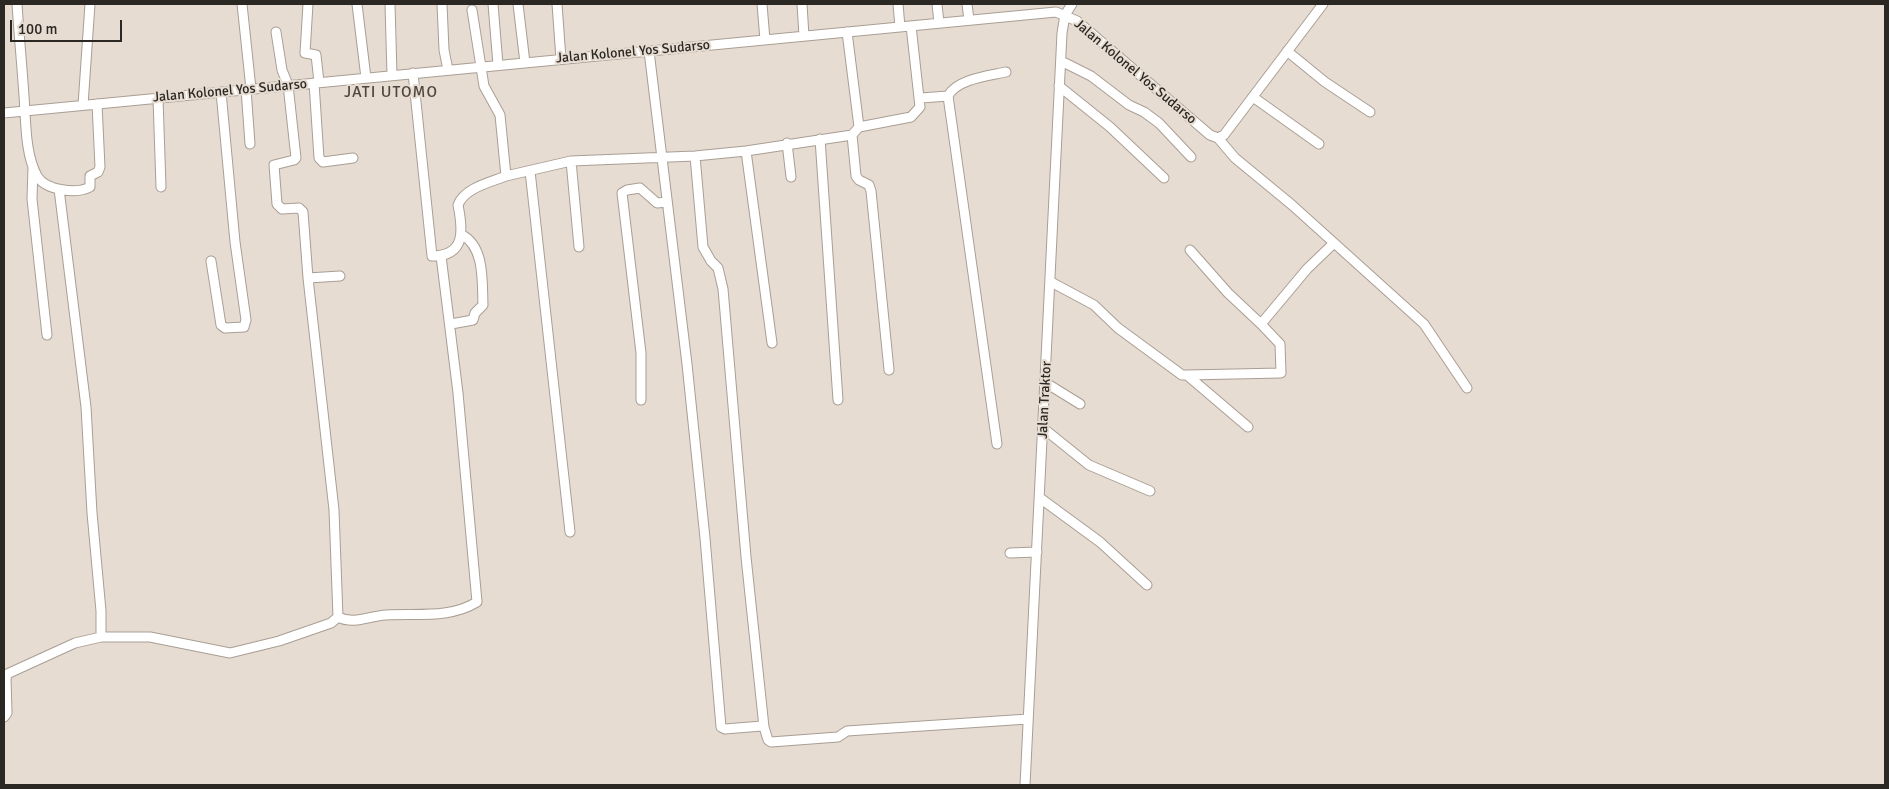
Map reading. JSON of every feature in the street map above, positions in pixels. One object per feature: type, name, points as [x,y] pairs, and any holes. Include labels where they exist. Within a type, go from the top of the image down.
[{"type":"street","points":[[17,4],[25,111],[34,167],[32,198],[47,335]]},
{"type":"street","points":[[83,105],[90,4]]},
{"type":"street","points":[[242,4],[249,89],[250,144]]},
{"type":"street","points":[[308,4],[305,53],[316,54],[319,158],[323,162],[353,158]]},
{"type":"street","points":[[357,4],[366,78]]},
{"type":"street","points":[[390,4],[392,75]]},
{"type":"street","points":[[442,4],[444,50],[448,70]]},
{"type":"street","points":[[494,4],[498,65]]},
{"type":"street","points":[[518,4],[525,63]]},
{"type":"street","points":[[557,4],[561,59]]},
{"type":"street","points":[[762,4],[765,40]]},
{"type":"street","points":[[802,4],[804,36]]},
{"type":"street","points":[[898,4],[900,27]]},
{"type":"street","points":[[937,4],[939,23]]},
{"type":"street","points":[[967,4],[969,20]]},
{"type":"street","points":[[1060,10],[1072,4]]},
{"type":"street","points":[[1218,138],[1224,135],[1323,4]]},
{"type":"street","points":[[472,10],[485,89],[500,115],[506,176]]},
{"type":"street","name":"Jalan Kolonel Yos Sudarso","points":[[4,113],[1060,10],[1077,21],[1210,135],[1218,138],[1236,158],[1424,324],[1467,388]]},
{"type":"street","name":"Jalan Traktor","points":[[1024,785],[1051,282],[1061,61],[1062,26],[1060,10]]},
{"type":"street","points":[[413,74],[432,254],[442,256],[455,249],[462,235],[458,205],[460,200],[472,190],[506,176],[571,162],[695,156],[746,151],[788,143],[852,135],[859,127],[911,117],[920,107],[920,98],[911,26]]},
{"type":"street","points":[[276,32],[282,70],[288,85],[296,158],[274,166],[277,204],[282,209],[299,208],[303,211],[308,278],[334,510],[338,617]]},
{"type":"street","points":[[847,32],[859,127]]},
{"type":"street","points":[[649,51],[675,256],[705,538],[720,725],[725,729],[764,727]]},
{"type":"street","points":[[1287,51],[1325,82],[1370,112]]},
{"type":"street","points":[[1061,61],[1091,76],[1129,105],[1144,112],[1159,123],[1191,157]]},
{"type":"street","points":[[997,444],[948,96],[952,89],[965,83],[1006,72]]},
{"type":"street","points":[[1060,86],[1110,127],[1164,178]]},
{"type":"street","points":[[210,261],[222,325],[225,328],[244,327],[246,320],[235,242],[221,92]]},
{"type":"street","points":[[920,98],[948,96]]},
{"type":"street","points":[[1253,97],[1318,144]]},
{"type":"street","points":[[158,98],[161,187]]},
{"type":"street","points":[[34,167],[39,179],[46,185],[59,189],[90,187],[90,176],[99,171],[97,104]]},
{"type":"street","points":[[852,135],[856,176],[859,180],[869,185],[871,191],[889,370]]},
{"type":"street","points":[[820,139],[838,400]]},
{"type":"street","points":[[788,143],[791,177]]},
{"type":"street","points":[[746,151],[772,343]]},
{"type":"street","points":[[695,156],[704,247],[711,262],[718,268],[724,289],[746,558],[764,727],[767,738],[771,742],[838,737],[847,731],[1028,719]]},
{"type":"street","points":[[571,162],[579,247]]},
{"type":"street","points":[[530,171],[570,532]]},
{"type":"street","points":[[641,400],[641,353],[622,193],[626,190],[640,188],[657,203],[667,202]]},
{"type":"street","points":[[59,189],[86,407],[92,513],[101,611],[101,637]]},
{"type":"street","points":[[451,324],[473,320],[476,312],[483,305],[477,251],[470,239],[462,235]]},
{"type":"street","points":[[1261,324],[1307,269],[1334,243]]},
{"type":"street","points":[[1051,282],[1094,305],[1118,328],[1182,375],[1281,373],[1280,344],[1228,293],[1190,250]]},
{"type":"street","points":[[338,617],[351,622],[386,615],[443,614],[477,602],[451,324],[442,256]]},
{"type":"street","points":[[308,278],[340,276]]},
{"type":"street","points":[[1187,375],[1248,427]]},
{"type":"street","points":[[1046,383],[1080,404]]},
{"type":"street","points":[[1043,428],[1089,465],[1150,491]]},
{"type":"street","points":[[1040,498],[1100,542],[1147,585]]},
{"type":"street","points":[[1010,552],[1037,552]]},
{"type":"street","points":[[4,717],[7,713],[7,674],[75,643],[101,637],[150,638],[193,645],[216,652],[230,653],[279,641],[331,623],[338,617]]},
{"type":"district","name":"JATI UTOMO","points":[[391,93]]}]
